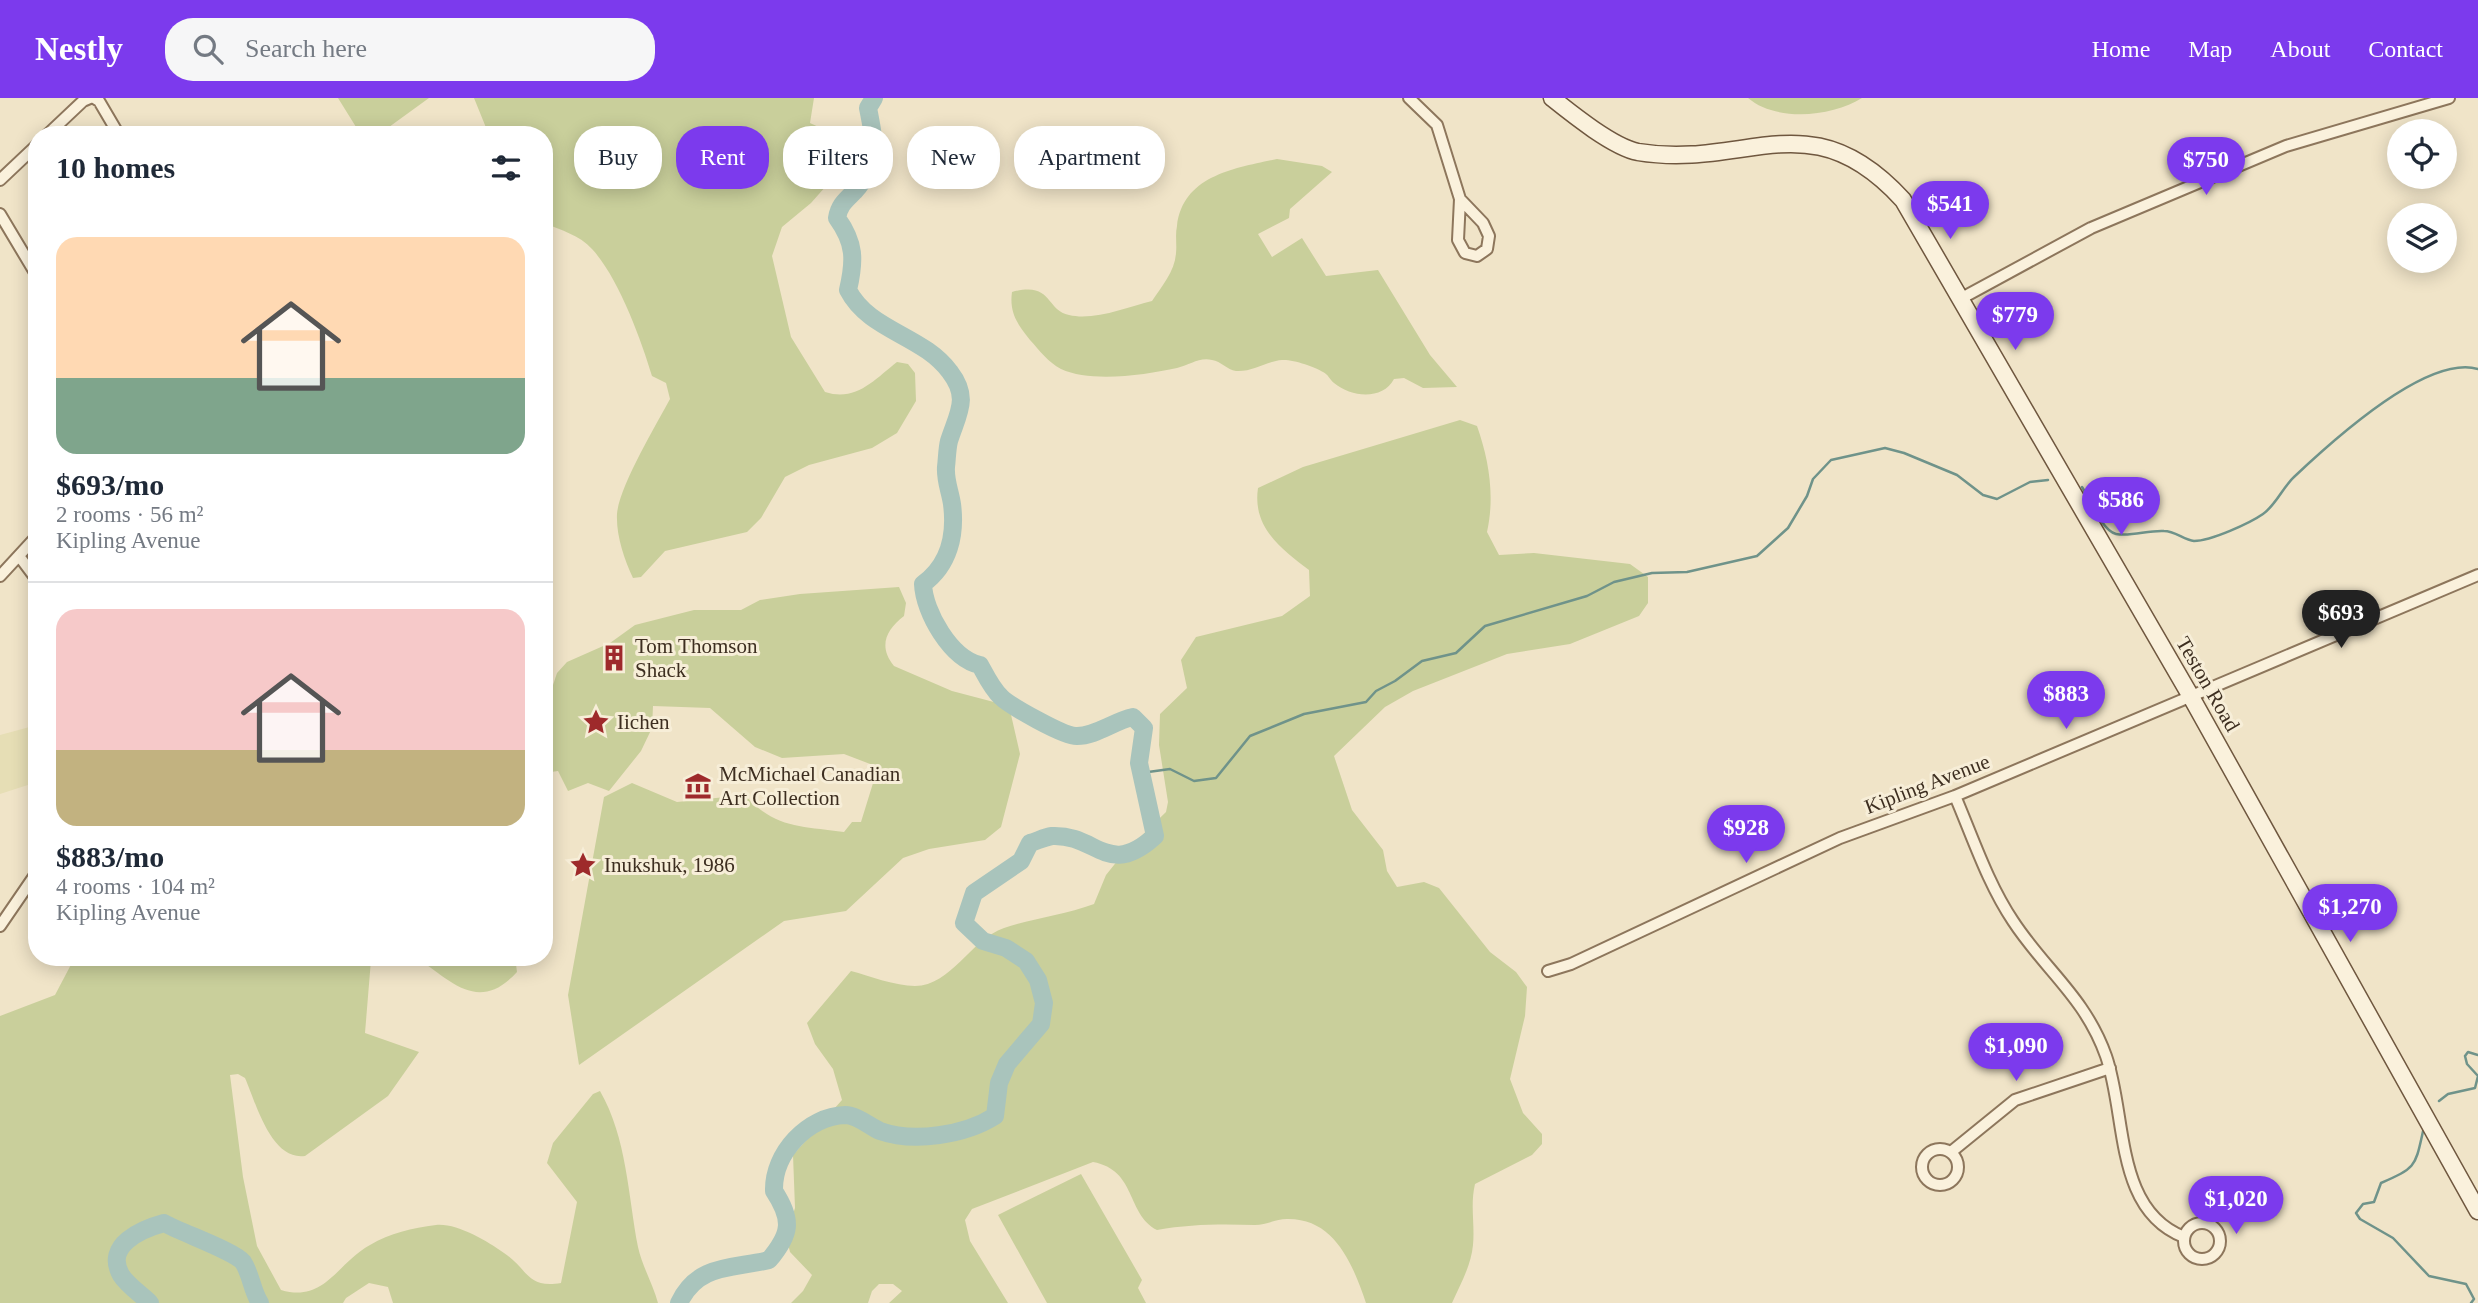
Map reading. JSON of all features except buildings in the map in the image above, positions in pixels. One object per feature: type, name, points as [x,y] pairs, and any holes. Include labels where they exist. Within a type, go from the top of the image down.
[{"type":"street","points":[[57,126],[83,101],[92,98],[99,101],[114,126]]},
{"type":"street","points":[[1409,98],[1437,125],[1460,199],[1458,240],[1465,253],[1477,256],[1487,249],[1489,236],[1483,223],[1460,199]]},
{"type":"street","name":"Teston Road","points":[[1552,98],[1583,124],[1636,151],[1706,153],[1787,141],[1805,143],[1855,159],[1890,186],[1911,210],[2190,695],[2478,1211]]},
{"type":"street","points":[[1962,298],[2091,228],[2286,146],[2449,98]]},
{"type":"street","points":[[0,180],[28,154]]},
{"type":"street","points":[[0,214],[28,261]]},
{"type":"street","points":[[0,576],[28,546]]},
{"type":"street","points":[[19,556],[28,568]]},
{"type":"street","name":"Kipling Avenue","points":[[1548,971],[1571,964],[1840,838],[1955,796],[2478,575]]},
{"type":"street","points":[[1955,796],[2005,909],[2023,936],[2068,987],[2093,1027],[2110,1068],[2129,1169],[2151,1217],[2162,1227],[2184,1237]]},
{"type":"street","points":[[0,926],[28,885]]},
{"type":"street","points":[[1951,1152],[2015,1100],[2110,1068]]},
{"type":"shaded area","points":[[28,727],[28,785],[0,794],[0,735]]},
{"type":"green space","points":[[338,98],[429,98],[390,126],[355,126]]},
{"type":"green space","points":[[474,98],[814,98],[810,123],[816,126],[783,126],[783,189],[823,189],[782,227],[772,256],[791,337],[825,392],[855,392],[897,362],[908,364],[915,373],[916,401],[897,433],[872,448],[809,465],[785,477],[761,518],[747,532],[665,551],[641,577],[633,578],[621,547],[617,514],[619,502],[631,473],[670,399],[666,383],[652,376],[628,309],[602,261],[582,240],[553,227],[553,126],[485,126]]},
{"type":"green space","points":[[1748,98],[1862,98],[1820,113],[1788,114],[1760,106]]},
{"type":"green space","points":[[1277,159],[1322,166],[1332,172],[1290,209],[1289,218],[1258,234],[1272,257],[1302,238],[1326,276],[1378,270],[1430,355],[1457,387],[1423,388],[1404,378],[1394,379],[1383,391],[1358,394],[1341,388],[1320,370],[1286,360],[1242,371],[1207,359],[1150,373],[1087,376],[1061,369],[1048,360],[1015,318],[1012,292],[1025,290],[1042,293],[1061,312],[1079,316],[1111,312],[1152,301],[1173,266],[1177,226],[1181,209],[1189,195],[1214,177]]},
{"type":"green space","points":[[1460,420],[1477,426],[1481,439],[1491,492],[1487,532],[1499,555],[1534,553],[1630,564],[1648,577],[1648,603],[1639,616],[1570,644],[1507,654],[1413,691],[1385,707],[1334,756],[1352,810],[1383,850],[1387,871],[1397,887],[1424,882],[1439,888],[1490,952],[1516,972],[1527,987],[1525,1016],[1510,1079],[1523,1113],[1542,1134],[1542,1144],[1532,1155],[1475,1184],[1472,1253],[1452,1303],[1366,1303],[1340,1246],[1318,1226],[1304,1221],[1287,1219],[1259,1225],[1206,1225],[1157,1230],[1140,1214],[1117,1174],[1093,1162],[972,1209],[965,1220],[970,1241],[1008,1303],[889,1303],[902,1291],[893,1284],[879,1284],[872,1291],[868,1303],[791,1303],[803,1291],[812,1275],[790,1252],[786,1236],[795,1208],[793,1155],[842,1100],[833,1069],[815,1044],[807,1023],[851,971],[899,984],[928,984],[950,971],[981,942],[1004,928],[1094,904],[1106,875],[1122,855],[1166,812],[1168,802],[1159,745],[1160,714],[1187,688],[1181,660],[1196,637],[1282,616],[1310,596],[1309,570],[1279,545],[1264,526],[1257,502],[1258,488],[1303,467]]},
{"type":"green space","points":[[899,587],[906,603],[904,616],[889,633],[885,645],[894,666],[952,691],[1009,706],[1020,754],[1001,827],[985,840],[929,849],[903,858],[846,911],[784,921],[579,1065],[568,995],[604,797],[632,783],[677,802],[745,795],[756,806],[778,820],[802,827],[844,832],[852,822],[861,822],[878,767],[844,754],[782,758],[755,747],[710,708],[653,706],[652,728],[641,751],[609,791],[588,783],[568,791],[558,771],[553,772],[553,685],[557,673],[567,662],[610,643],[635,625],[694,610],[741,610],[760,600],[800,594]]},
{"type":"green space","points":[[70,966],[371,966],[365,1033],[419,1052],[388,1096],[305,1156],[293,1155],[274,1140],[266,1128],[245,1078],[238,1074],[230,1075],[243,1177],[257,1246],[281,1290],[296,1293],[309,1291],[330,1279],[359,1253],[385,1237],[436,1225],[453,1227],[481,1238],[512,1259],[534,1280],[550,1284],[561,1283],[577,1202],[547,1163],[553,1143],[593,1094],[600,1091],[616,1128],[638,1247],[658,1303],[393,1303],[388,1287],[369,1283],[346,1298],[343,1303],[0,1303],[0,1016],[55,995]]},
{"type":"green space","points":[[428,966],[516,966],[517,972],[490,991],[478,992],[466,990]]},
{"type":"green space","points":[[1081,1174],[1142,1280],[1138,1288],[1146,1303],[1047,1303],[998,1215]]},
{"type":"waterway","points":[[679,1303],[687,1290],[706,1274],[769,1260],[776,1251],[785,1234],[787,1219],[774,1191],[775,1177],[786,1151],[806,1129],[831,1117],[849,1115],[893,1135],[923,1137],[969,1128],[995,1116],[999,1083],[1007,1064],[1041,1024],[1044,1003],[1038,980],[1026,961],[1006,948],[983,941],[964,923],[974,893],[1021,861],[1030,843],[1047,837],[1067,837],[1103,851],[1125,854],[1155,836],[1139,763],[1144,728],[1133,717],[1091,734],[1077,736],[1061,732],[1026,714],[998,694],[980,665],[969,661],[949,644],[928,608],[923,584],[945,559],[953,527],[946,467],[949,441],[959,414],[961,398],[956,381],[939,360],[926,349],[869,315],[857,304],[848,290],[852,252],[837,218],[841,206],[863,181],[872,162],[873,142],[868,108],[874,98]]},
{"type":"waterway","points":[[2082,487],[2101,521],[2116,534],[2164,531],[2194,541],[2210,538],[2263,514],[2290,481],[2331,444],[2354,424],[2406,388],[2432,375],[2457,368],[2478,369]]},
{"type":"waterway","points":[[1141,773],[1170,769],[1194,781],[1216,778],[1250,736],[1304,714],[1366,702],[1376,691],[1422,661],[1456,653],[1485,626],[1587,596],[1614,582],[1652,573],[1687,572],[1757,556],[1788,528],[1807,496],[1813,479],[1831,460],[1885,448],[1957,475],[1983,495],[1997,499],[2030,482],[2048,480]]},
{"type":"waterway","points":[[2439,1101],[2448,1094],[2475,1088],[2478,1076],[2467,1064],[2465,1056],[2468,1052],[2478,1055]]},
{"type":"waterway","points":[[2424,1127],[2413,1164],[2402,1173],[2381,1183],[2374,1202],[2363,1204],[2356,1213],[2360,1219],[2393,1238],[2429,1276],[2466,1284],[2474,1299],[2471,1303]]},
{"type":"waterway","points":[[150,1303],[121,1275],[117,1255],[121,1247],[136,1234],[164,1223],[219,1247],[243,1262],[260,1303]]},
{"type":"place","name":"Tom Thomson Shack","points":[[614,658]]},
{"type":"place","name":"Iichen","points":[[596,722]]},
{"type":"place","name":"McMichael Canadian Art Collection","points":[[698,786]]},
{"type":"place","name":"Inukshuk, 1986","points":[[583,865]]}]
